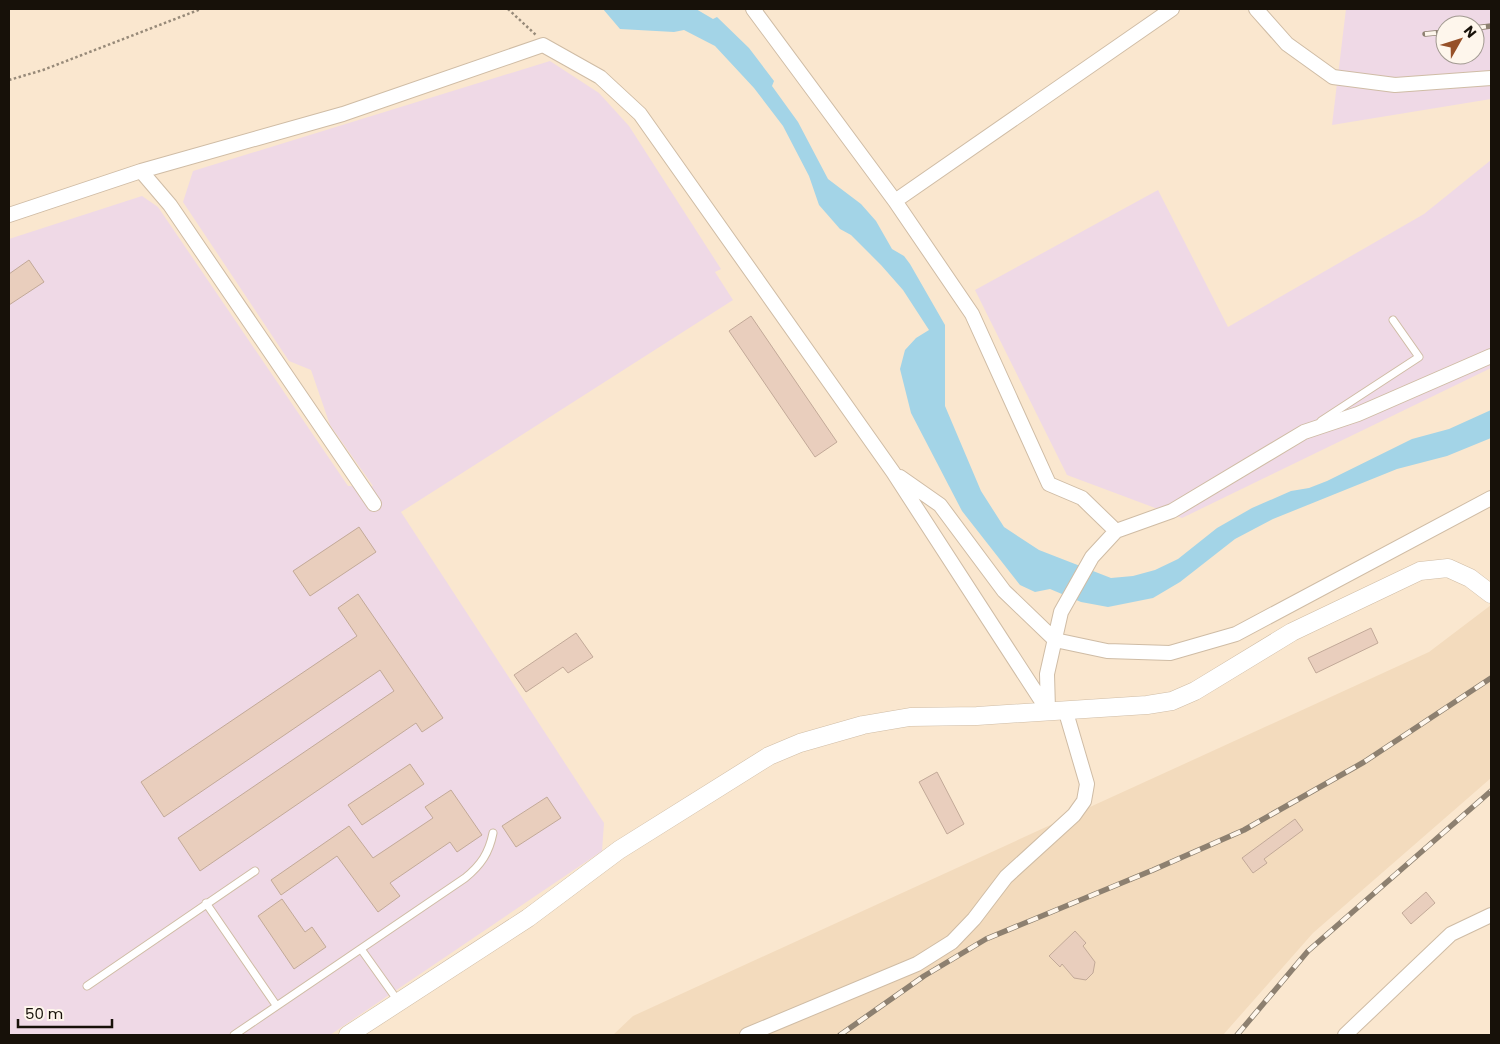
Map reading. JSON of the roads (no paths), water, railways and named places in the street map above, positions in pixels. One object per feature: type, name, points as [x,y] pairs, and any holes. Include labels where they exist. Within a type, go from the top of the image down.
[{"type":"street","points":[[752,9],[894,201],[972,314],[1049,484],[1082,498],[1116,531]]},
{"type":"street","points":[[894,201],[1172,9]]},
{"type":"street","points":[[1256,9],[1287,44],[1333,77],[1395,86],[1491,78]]},
{"type":"street","points":[[9,216],[141,171],[343,114],[543,45],[600,77],[640,114],[894,472],[1057,710]]},
{"type":"street","points":[[141,171],[170,205],[374,504]]},
{"type":"street","points":[[747,1035],[916,964],[952,942],[1006,877],[1074,815],[1084,801],[1087,784],[1057,710],[1048,674],[1061,612],[1092,557],[1116,531],[1172,511],[1304,432],[1358,414],[1491,356]]},
{"type":"street","points":[[894,472],[940,504],[1004,591],[1055,640],[1107,651],[1170,653],[1236,634],[1491,498]]},
{"type":"street","points":[[348,1035],[528,918],[619,850],[769,756],[828,734],[863,725],[910,717],[977,716],[1147,705],[1172,701],[1195,692],[1292,632],[1420,571],[1448,568],[1470,578],[1491,594]]},
{"type":"street","points":[[1345,1035],[1451,934],[1491,915]]},
{"type":"lane","points":[[1304,432],[1418,357],[1393,320]]},
{"type":"lane","points":[[234,1035],[476,869],[486,855],[493,833]]},
{"type":"lane","points":[[87,986],[255,871]]},
{"type":"lane","points":[[206,904],[276,1005]]},
{"type":"lane","points":[[361,949],[398,1001]]},
{"type":"water","points":[[603,9],[696,9],[713,19],[717,17],[749,48],[774,81],[772,86],[798,122],[828,179],[861,204],[876,221],[892,249],[904,256],[910,264],[945,325],[945,406],[981,491],[1004,527],[1039,550],[1111,578],[1133,576],[1155,570],[1178,559],[1217,528],[1252,508],[1291,491],[1309,488],[1327,481],[1412,439],[1449,429],[1491,410],[1491,438],[1447,456],[1397,469],[1273,519],[1235,539],[1180,582],[1153,598],[1108,607],[1081,602],[1050,589],[1035,592],[1020,585],[962,511],[911,413],[900,369],[905,350],[916,338],[929,330],[903,290],[851,235],[840,229],[819,205],[809,176],[783,126],[754,88],[715,46],[684,30],[674,32],[620,29]]},
{"type":"railway","points":[[1485,27],[1491,26]]},
{"type":"railway","points":[[1425,34],[1435,33]]},
{"type":"railway","points":[[840,1035],[924,976],[986,939],[1244,830],[1364,762],[1491,678]]},
{"type":"railway","points":[[1237,1035],[1308,951],[1491,791]]}]
